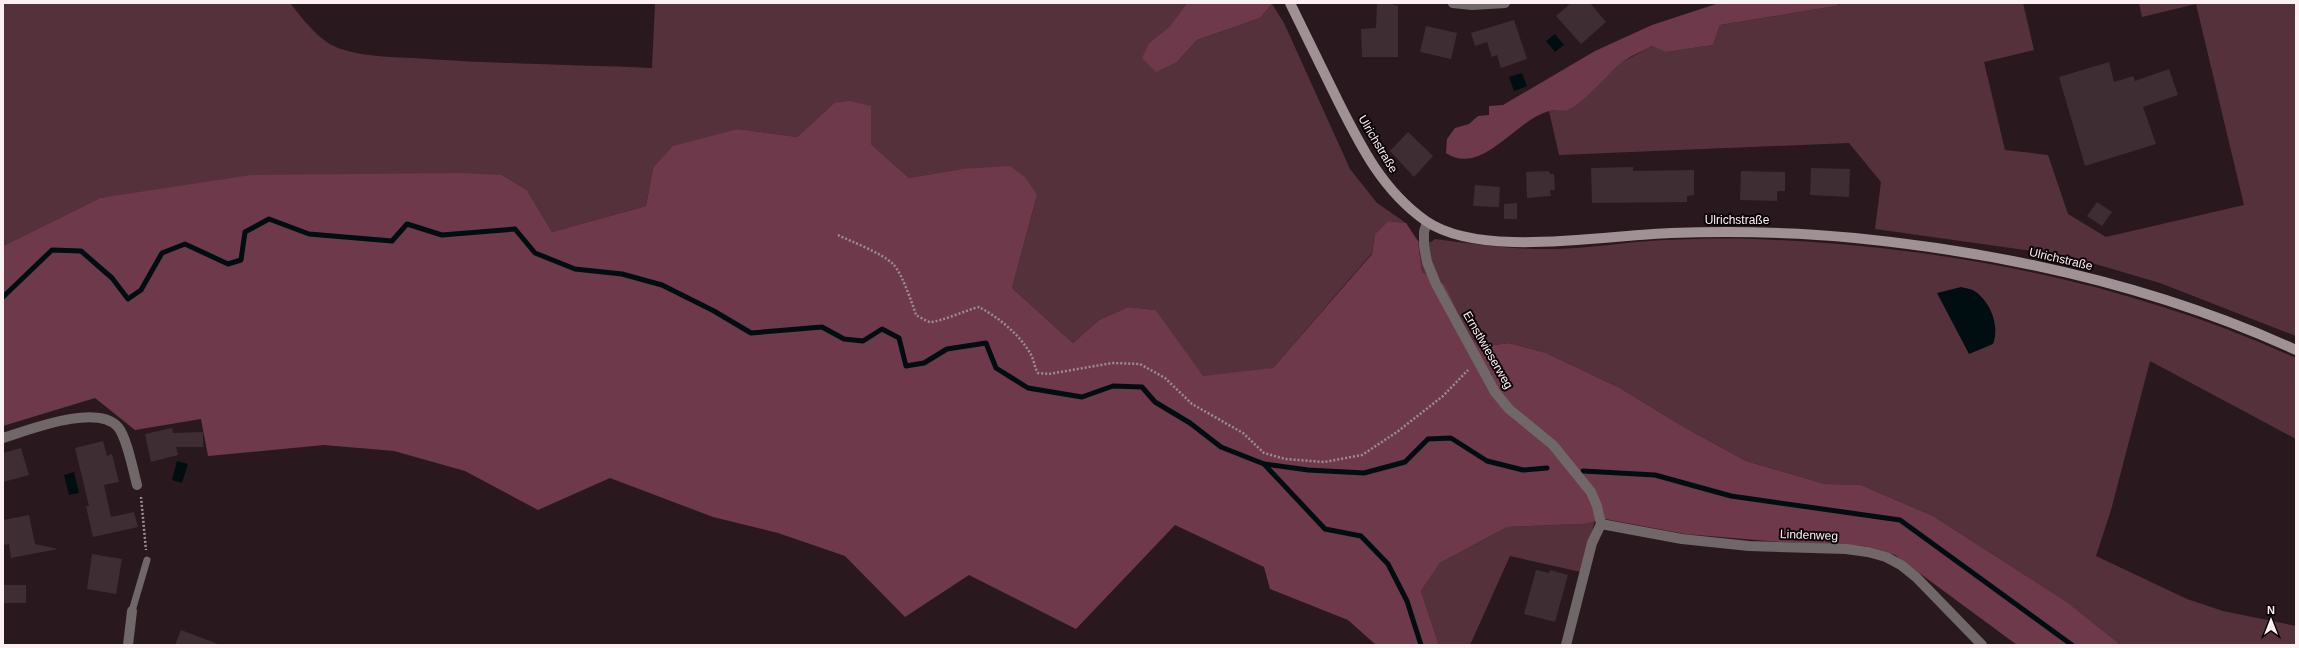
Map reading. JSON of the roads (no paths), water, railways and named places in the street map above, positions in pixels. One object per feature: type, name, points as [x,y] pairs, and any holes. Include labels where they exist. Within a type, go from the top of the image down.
[{"type":"street","name":"Ulrichstraße","points":[[1290,3],[1374,169],[1393,192],[1428,222],[1449,232],[1475,239],[1505,241],[1543,241],[1726,232],[1795,233],[1918,245],[2035,265],[2097,280],[2197,311],[2296,350]]},
{"type":"street","points":[[1453,3],[1472,5],[1505,3]]},
{"type":"street","name":"Ernstlwieserweg","points":[[1428,222],[1424,232],[1424,245],[1427,262],[1436,284],[1477,360],[1496,392],[1509,409],[1553,445],[1591,492],[1601,524]]},
{"type":"street","points":[[3,438],[80,418],[101,417],[110,420],[121,432],[137,485]]},
{"type":"street","points":[[1566,645],[1592,543],[1601,524]]},
{"type":"street","name":"Lindenweg","points":[[1601,524],[1690,540],[1750,546],[1846,549],[1886,557],[1902,565],[1916,577],[1982,645]]},
{"type":"street","points":[[128,645],[132,611]]},
{"type":"lane","points":[[132,611],[147,560]]},
{"type":"waterway","points":[[3,297],[52,250],[81,251],[112,278],[128,299],[141,290],[162,253],[185,244],[228,264],[241,260],[245,232],[269,219],[309,234],[392,241],[407,224],[442,235],[515,229],[535,253],[575,269],[622,274],[662,285],[714,311],[751,333],[822,327],[844,339],[863,341],[882,329],[899,338],[906,366],[924,363],[947,349],[986,343],[996,368],[1028,388],[1082,397],[1113,386],[1142,387],[1155,402],[1190,423],[1221,447],[1264,464],[1325,529],[1361,536],[1388,564],[1407,601],[1421,645]]},
{"type":"waterway","points":[[1264,464],[1308,470],[1364,473],[1405,462],[1428,439],[1451,438],[1487,461],[1523,470],[1547,468]]},
{"type":"waterway","points":[[1583,471],[1655,475],[1731,496],[1900,520],[2072,645]]}]
